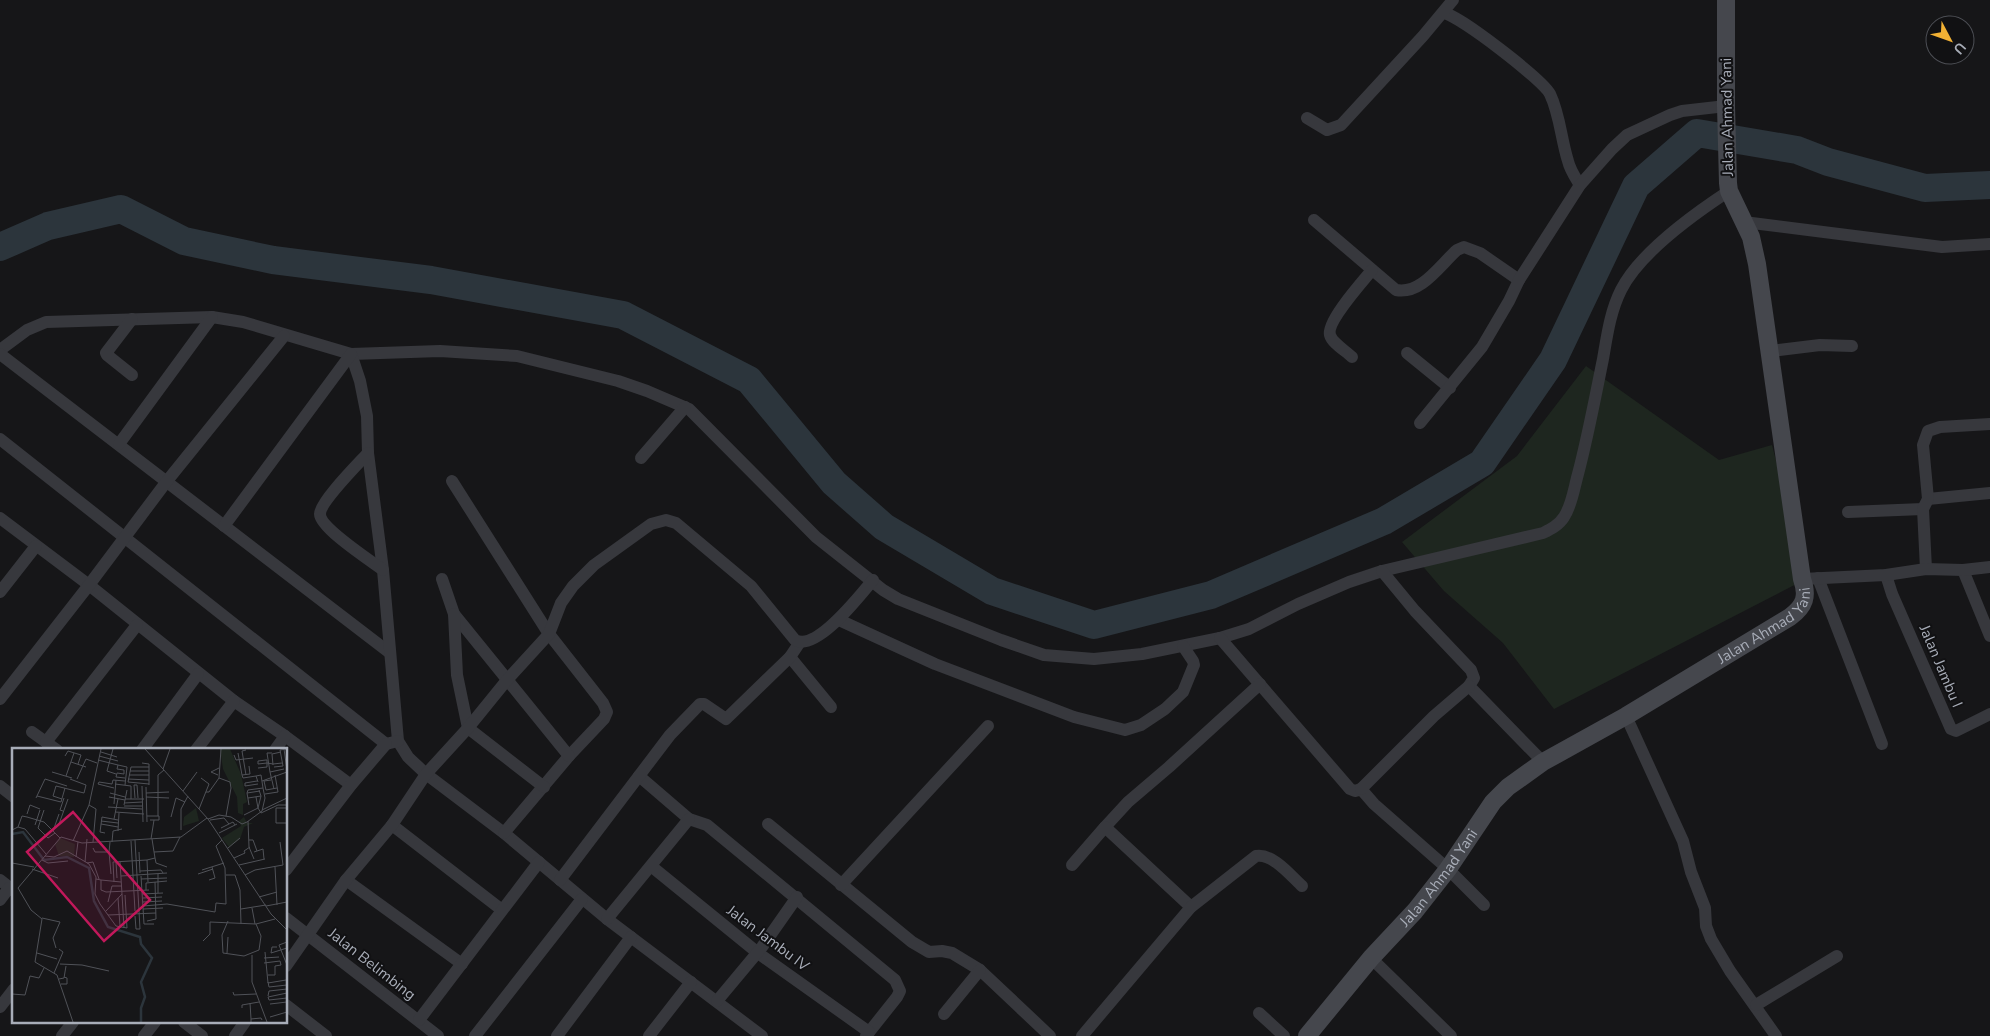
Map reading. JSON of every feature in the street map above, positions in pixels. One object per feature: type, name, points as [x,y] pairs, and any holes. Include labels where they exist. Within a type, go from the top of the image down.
[{"type":"street","points":[[1307,118],[1327,130],[1341,125],[1444,13],[1453,0]]},
{"type":"street","name":"Jalan Ahmad Yani","points":[[1307,1036],[1372,958],[1415,911],[1448,869],[1492,802],[1512,783],[1544,762],[1626,716],[1795,613],[1802,605],[1810,578],[1757,264],[1751,237],[1729,187],[1726,113],[1726,0]]},
{"type":"street","points":[[1444,13],[1453,16],[1468,27],[1546,89],[1556,111],[1568,161],[1580,185]]},
{"type":"street","points":[[1420,423],[1482,347],[1510,301],[1519,280],[1580,185],[1627,135],[1682,111],[1726,113]]},
{"type":"street","points":[[0,350],[27,330],[46,322],[212,317],[243,322],[284,336],[351,354],[440,351],[517,356],[618,381],[685,407],[711,429],[816,537],[898,599],[1044,655],[1094,659],[1142,654],[1220,638],[1249,629],[1298,604],[1349,582],[1382,571],[1543,532],[1562,521],[1569,507],[1582,458],[1612,313],[1621,290],[1636,268],[1668,236],[1729,187]]},
{"type":"street","points":[[1314,220],[1392,288],[1407,291],[1418,286],[1457,250],[1464,247],[1480,254],[1519,280]]},
{"type":"street","points":[[1744,222],[1942,247],[1990,244]]},
{"type":"street","points":[[1352,357],[1332,339],[1330,328],[1340,310],[1372,270]]},
{"type":"street","points":[[119,444],[212,317]]},
{"type":"street","points":[[132,320],[106,353],[107,356],[132,375]]},
{"type":"street","points":[[0,699],[89,586],[167,482],[284,336]]},
{"type":"street","points":[[1771,351],[1820,346],[1852,346]]},
{"type":"street","points":[[1407,353],[1450,388]]},
{"type":"street","points":[[0,354],[390,653]]},
{"type":"street","points":[[288,867],[351,785],[392,743],[390,653],[383,570],[368,453],[368,422],[365,403],[351,354]]},
{"type":"street","points":[[224,526],[351,354]]},
{"type":"street","points":[[641,458],[685,407]]},
{"type":"street","points":[[1926,569],[1923,445],[1928,431],[1940,427],[1990,424]]},
{"type":"street","points":[[0,439],[392,743],[426,774],[504,833],[607,919],[718,1001],[746,1031],[762,1036]]},
{"type":"street","points":[[368,453],[326,499],[320,511],[320,516],[328,528],[383,570]]},
{"type":"street","points":[[452,481],[549,634],[603,703],[607,712],[604,718],[504,833]]},
{"type":"street","points":[[1848,512],[1925,504],[1990,494]]},
{"type":"street","points":[[0,518],[89,586],[198,674],[351,785]]},
{"type":"street","points":[[288,963],[346,880],[392,825],[426,774],[549,634],[554,618],[566,594],[588,571],[628,539],[651,524],[666,520],[676,523],[751,586],[795,640],[800,642],[810,640],[838,620],[873,580]]},
{"type":"street","points":[[0,592],[36,546]]},
{"type":"street","points":[[1882,744],[1810,578],[1886,576],[1926,569],[1963,570],[1990,567]]},
{"type":"street","points":[[1963,570],[1990,636]]},
{"type":"street","points":[[1220,638],[1350,789],[1355,791],[1361,789],[1434,716],[1469,686],[1474,678],[1471,670],[1414,611],[1382,571]]},
{"type":"street","name":"Jalan Jambu I","points":[[1886,576],[1892,594],[1951,729],[1956,730],[1989,717]]},
{"type":"street","points":[[442,578],[454,614],[457,675],[468,728],[544,787]]},
{"type":"street","points":[[454,614],[569,756]]},
{"type":"street","points":[[838,620],[935,664],[1074,717],[1125,730],[1141,725],[1165,709],[1183,692],[1194,665],[1183,646]]},
{"type":"street","points":[[46,742],[137,625]]},
{"type":"street","points":[[560,880],[670,735],[700,704],[704,704],[726,719],[790,657],[800,642]]},
{"type":"street","points":[[790,657],[831,707]]},
{"type":"street","points":[[143,748],[198,674]]},
{"type":"street","points":[[1072,865],[1128,802],[1170,767],[1260,684]]},
{"type":"street","points":[[1469,686],[1544,762]]},
{"type":"street","points":[[198,748],[234,701]]},
{"type":"street","points":[[1626,716],[1683,841],[1691,872],[1705,908],[1706,926],[1711,939],[1730,971],[1776,1036]]},
{"type":"street","points":[[841,885],[988,726]]},
{"type":"street","points":[[32,732],[54,748]]},
{"type":"street","points":[[276,748],[285,736]]},
{"type":"street","points":[[639,776],[689,819],[707,824],[895,980],[900,990],[898,998],[868,1034]]},
{"type":"street","points":[[0,786],[12,795]]},
{"type":"street","points":[[1361,789],[1374,804],[1448,869],[1484,905]]},
{"type":"street","points":[[607,919],[689,819]]},
{"type":"street","points":[[768,824],[841,885],[923,949],[929,952],[942,951],[952,953],[980,970],[1050,1036]]},
{"type":"street","points":[[392,825],[502,910]]},
{"type":"street","points":[[1105,827],[1191,907]]},
{"type":"street","points":[[1082,1036],[1191,907],[1233,872],[1259,855],[1266,856],[1302,886]]},
{"type":"street","points":[[419,1020],[539,862]]},
{"type":"street","name":"Jalan Jambu IV","points":[[651,866],[758,953],[868,1034]]},
{"type":"street","points":[[346,880],[462,964]]},
{"type":"street","points":[[0,900],[8,886]]},
{"type":"street","points":[[718,1001],[758,953],[796,897]]},
{"type":"street","points":[[475,1036],[582,899]]},
{"type":"street","name":"Jalan Belimbing","points":[[288,920],[438,1036]]},
{"type":"street","points":[[557,1036],[631,937]]},
{"type":"street","points":[[1756,1006],[1837,956]]},
{"type":"street","points":[[1372,958],[1451,1036]]},
{"type":"street","points":[[944,1014],[980,970]]},
{"type":"street","points":[[649,1036],[691,982]]},
{"type":"street","points":[[0,1007],[12,992]]},
{"type":"street","points":[[288,1007],[326,1036]]},
{"type":"street","points":[[1259,1013],[1284,1036]]},
{"type":"street","points":[[62,1036],[71,1024]]},
{"type":"street","points":[[144,1036],[153,1024]]},
{"type":"street","points":[[187,1024],[202,1036]]},
{"type":"street","points":[[235,1036],[244,1024]]},
{"type":"shaded area","points":[[1586,366],[1719,460],[1772,445],[1806,579],[1554,709],[1503,643],[1444,591],[1402,542],[1517,456]]},
{"type":"waterway","points":[[0,247],[48,226],[121,209],[184,241],[273,260],[431,280],[623,315],[749,380],[834,483],[884,527],[992,591],[1094,625],[1211,595],[1384,521],[1482,463],[1553,360],[1636,186],[1697,133],[1797,150],[1828,162],[1925,188],[1990,185]]}]
